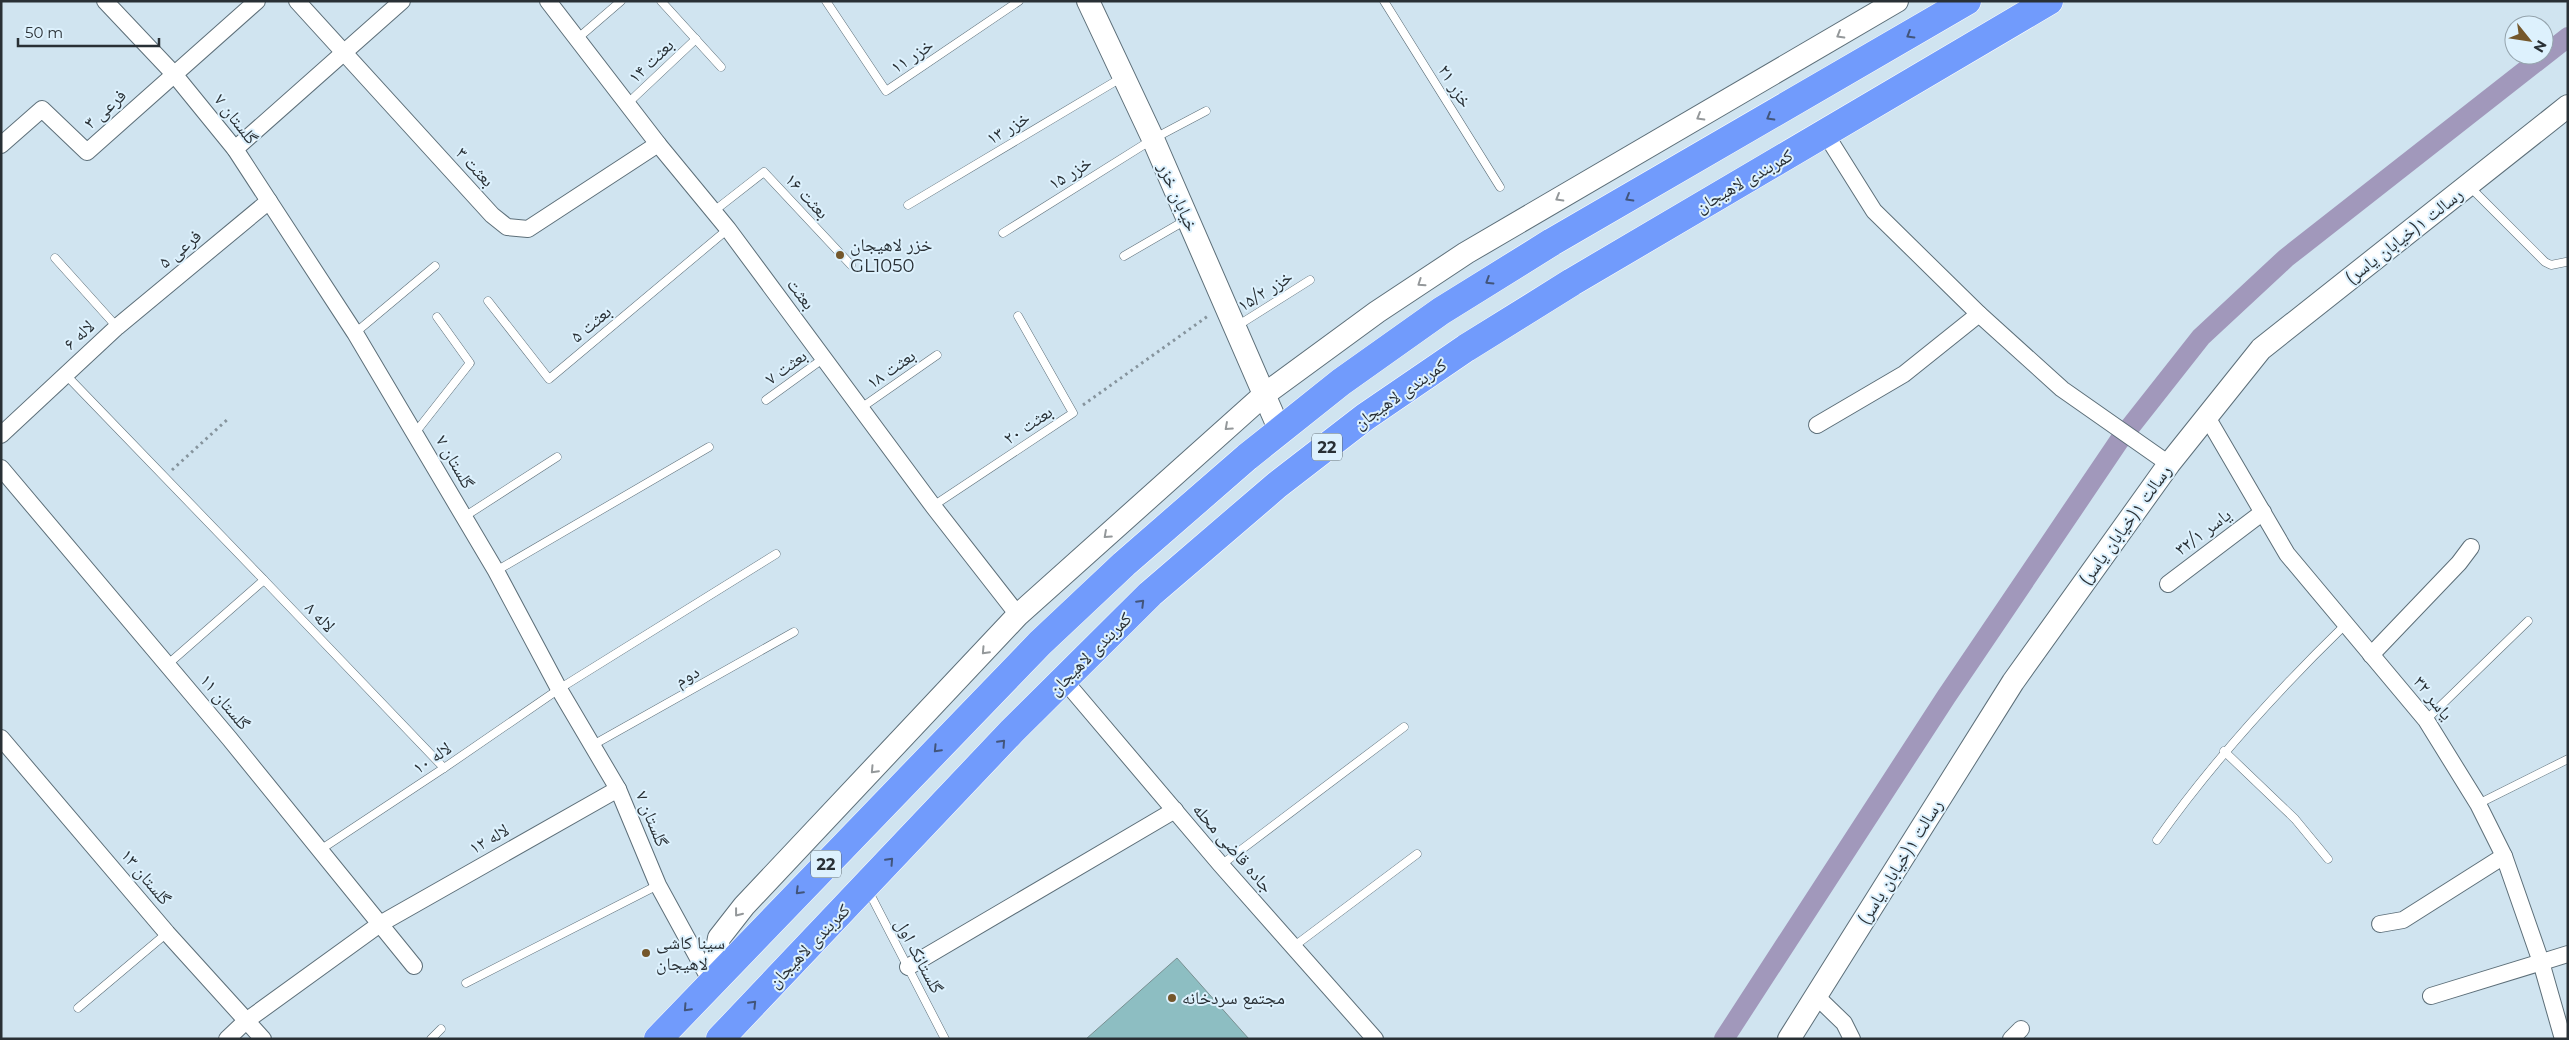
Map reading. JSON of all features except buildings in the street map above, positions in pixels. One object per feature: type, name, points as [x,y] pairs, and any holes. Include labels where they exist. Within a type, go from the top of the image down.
[{"type":"highway","name":"22","points":[[658,1039],[711,982],[1040,644],[1124,564],[1280,431],[1341,382],[1441,311],[1552,242],[1937,9],[1967,1]]},
{"type":"highway","name":"کمربندی لاهیجان","points":[[725,1036],[1064,680],[1150,594],[1277,485],[1365,417],[1466,348],[1572,282],[2049,1]]},
{"type":"street","name":"گلستان ۷","points":[[105,1],[174,74],[236,149],[355,333],[496,572],[559,689],[618,789],[658,885],[711,982]]},
{"type":"street","points":[[174,74],[257,1]]},
{"type":"street","name":"بعثت ۳","points":[[297,1],[344,55],[492,215],[508,227],[528,229],[658,144]]},
{"type":"street","points":[[236,149],[344,55],[402,1]]},
{"type":"street","name":"بعثت","points":[[548,1],[658,144],[728,229],[933,506],[1018,615]]},
{"type":"street","points":[[711,982],[719,938],[744,906],[1018,615],[1265,394],[1377,312],[1466,253],[1897,1]]},
{"type":"street","name":"خیابان خزر","points":[[1092,4],[1123,78],[1153,139],[1188,218],[1280,431]]},
{"type":"street","name":"فرعی ۳","points":[[1,145],[42,109],[87,152],[174,74]]},
{"type":"street","name":"رسالت ۱(خیابان یاسر)","points":[[1789,1039],[2013,682],[2169,464],[2261,349],[2568,106]]},
{"type":"street","points":[[1825,133],[1874,211],[1979,314],[2040,372],[2062,390],[2169,464]]},
{"type":"street","name":"فرعی ۵","points":[[117,327],[269,201]]},
{"type":"street","points":[[1817,425],[1904,374],[1979,314]]},
{"type":"street","name":"لاله ۶","points":[[1,435],[117,327]]},
{"type":"street","name":"یاسر ۳۲","points":[[2207,417],[2287,554],[2426,720],[2478,804],[2504,856],[2541,962],[2563,1039]]},
{"type":"street","name":"گلستان ۱۱","points":[[1,468],[229,738],[414,966]]},
{"type":"street","name":"یاسر ۳۲/۱","points":[[2168,584],[2263,512]]},
{"type":"street","points":[[2371,655],[2459,563],[2471,546]]},
{"type":"street","points":[[1018,615],[1040,644]]},
{"type":"street","name":"جاده قاضی محله","points":[[1064,680],[1220,865],[1375,1039]]},
{"type":"street","name":"گلستان ۱۳","points":[[1,738],[167,933],[263,1039]]},
{"type":"street","name":"لاله ۱۲","points":[[227,1039],[246,1021],[380,924],[618,789]]},
{"type":"street","points":[[908,967],[1175,810]]},
{"type":"street","points":[[2380,924],[2403,920],[2504,856]]},
{"type":"street","points":[[2431,996],[2568,954]]},
{"type":"street","points":[[1816,996],[1844,1023],[1852,1039]]},
{"type":"lane","points":[[577,39],[621,1]]},
{"type":"lane","points":[[661,1],[721,67]]},
{"type":"lane","name":"خزر ۱۱","points":[[826,1],[886,91],[1019,1]]},
{"type":"lane","name":"خزر ۲۱","points":[[1384,1],[1500,187]]},
{"type":"lane","name":"بعثت ۱۴","points":[[627,104],[696,39]]},
{"type":"lane","name":"خزر ۱۳","points":[[908,205],[1123,78]]},
{"type":"lane","name":"خزر ۱۵","points":[[1003,232],[1153,139],[1206,111]]},
{"type":"lane","name":"بعثت ۱۶","points":[[714,211],[764,172],[851,265]]},
{"type":"lane","points":[[2468,185],[2545,262],[2551,265],[2566,262]]},
{"type":"lane","points":[[1124,256],[1188,218]]},
{"type":"lane","name":"بعثت ۵","points":[[488,301],[549,379],[728,229]]},
{"type":"lane","name":"لاله ۶","points":[[55,258],[117,327]]},
{"type":"lane","points":[[355,333],[435,266]]},
{"type":"lane","name":"خزر ۱۵/۲","points":[[1235,327],[1310,280]]},
{"type":"lane","name":"بعثت ۲۰","points":[[933,506],[1072,413],[1018,316]]},
{"type":"lane","points":[[415,433],[470,363],[437,317]]},
{"type":"lane","name":"بعثت ۱۸","points":[[861,408],[937,355]]},
{"type":"lane","name":"بعثت ۷","points":[[766,400],[824,358]]},
{"type":"lane","name":"لاله ۸","points":[[66,375],[444,768]]},
{"type":"lane","points":[[496,572],[709,447]]},
{"type":"lane","points":[[464,517],[556,457]]},
{"type":"lane","name":"لاله ۱۰","points":[[320,850],[559,689],[776,554]]},
{"type":"lane","points":[[167,665],[264,580]]},
{"type":"lane","points":[[2426,720],[2528,621]]},
{"type":"lane","points":[[2157,840],[2224,751],[2290,678],[2345,625]]},
{"type":"lane","name":"دوم","points":[[593,745],[794,632]]},
{"type":"lane","points":[[1220,865],[1404,727]]},
{"type":"lane","points":[[2224,751],[2295,819],[2328,859]]},
{"type":"lane","points":[[2478,804],[2568,759]]},
{"type":"lane","points":[[1293,947],[1417,854]]},
{"type":"lane","points":[[466,983],[658,885]]},
{"type":"lane","name":"گلستانک اول","points":[[866,886],[945,1039]]},
{"type":"lane","points":[[78,1008],[167,933]]},
{"type":"lane","points":[[431,1039],[441,1029]]},
{"type":"path","points":[[1072,413],[1225,304]]},
{"type":"path","points":[[164,477],[229,418]]},
{"type":"waterway","points":[[1724,1039],[1946,697],[2119,441],[2201,337],[2286,258],[2568,37]]},
{"type":"place","name":"خزر لاهیجان GL1050","points":[[840,255]]},
{"type":"place","name":"سینا کاشی لاهیجان","points":[[646,953]]},
{"type":"place","name":"مجتمع سردخانه","points":[[1172,998]]}]
